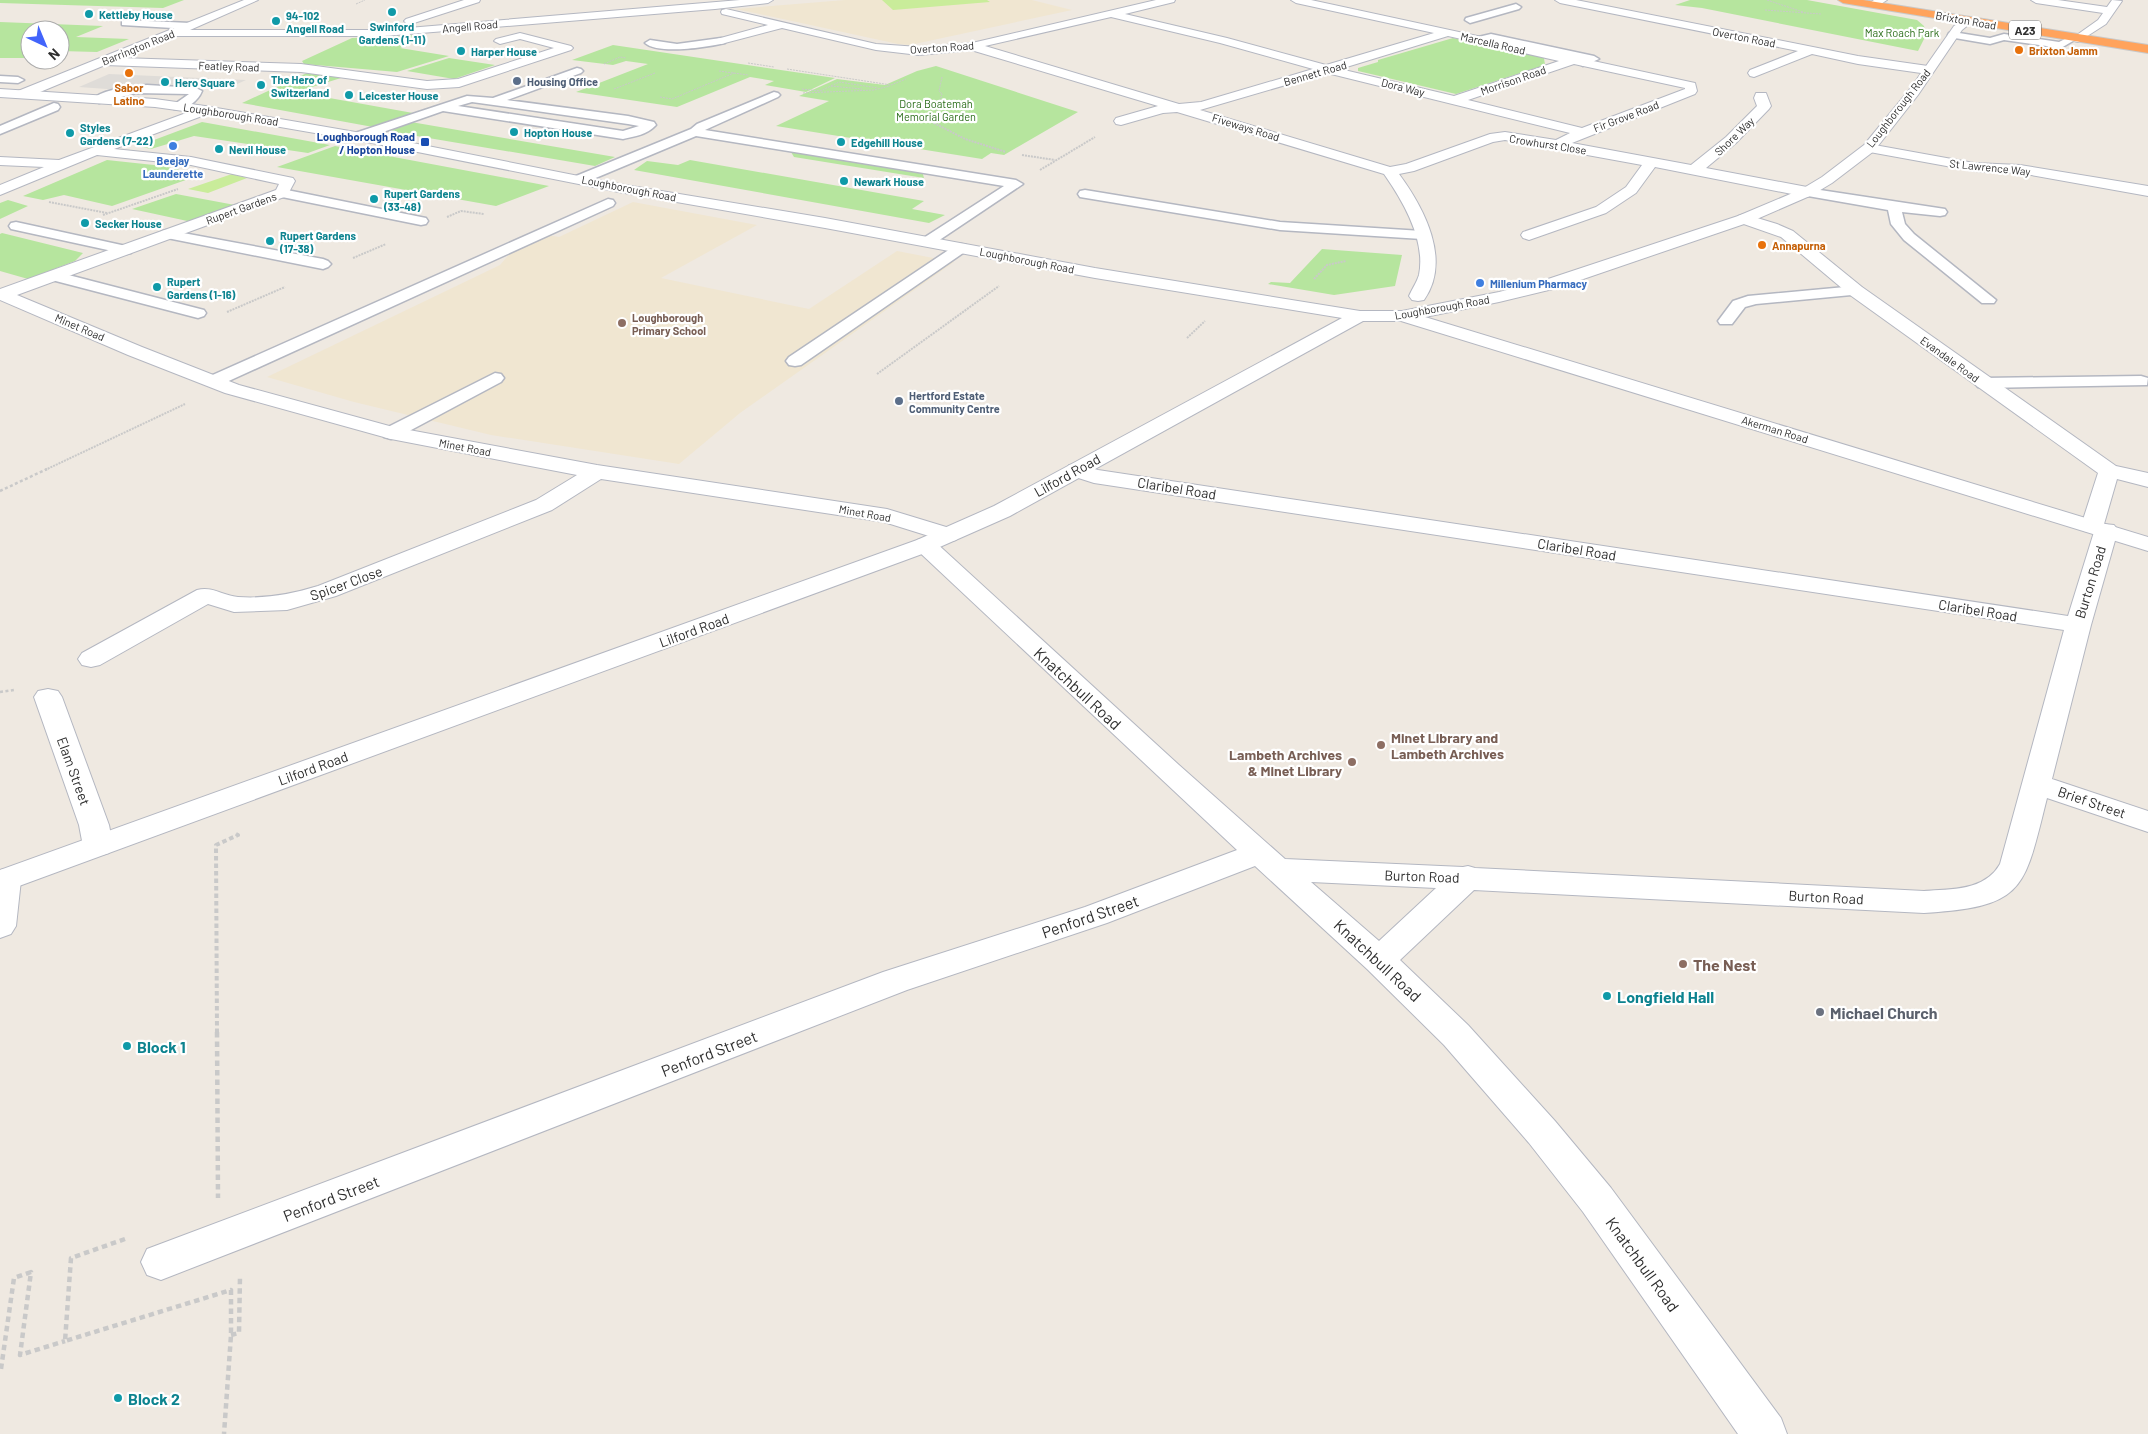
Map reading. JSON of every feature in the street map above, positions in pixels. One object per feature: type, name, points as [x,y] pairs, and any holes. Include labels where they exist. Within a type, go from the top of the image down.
[{"type":"highway","name":"Brixton Road","points":[[1843,0],[1877,2],[1968,21],[2148,49]]},
{"type":"street","name":"Barrington Road","points":[[23,94],[253,0]]},
{"type":"street","points":[[384,33],[387,30],[475,0]]},
{"type":"street","name":"Angell Road","points":[[172,33],[384,33],[768,0]]},
{"type":"street","name":"Overton Road","points":[[715,6],[719,10],[876,47],[919,51],[972,46],[1170,0]]},
{"type":"street","name":"Marcella Road","points":[[1300,0],[1690,86]]},
{"type":"street","name":"Overton Road","points":[[1560,0],[1858,60],[1928,70]]},
{"type":"street","points":[[2036,0],[2111,11]]},
{"type":"street","points":[[2075,38],[2102,22],[2118,0]]},
{"type":"street","points":[[217,7],[235,8]]},
{"type":"street","name":"Dora Way","points":[[1112,14],[1223,40],[1330,69],[1582,132]]},
{"type":"street","name":"Loughborough Road","points":[[0,93],[99,98],[205,110],[359,136],[619,188],[961,248],[1090,273],[1247,296],[1360,316],[1402,316],[1499,297],[1551,284],[1744,219],[1807,192],[1827,180],[1868,148],[1914,92],[1953,35],[1962,24],[1968,21]]},
{"type":"street","points":[[721,41],[782,25]]},
{"type":"street","points":[[450,28],[462,40]]},
{"type":"street","points":[[765,41],[763,37],[795,28]]},
{"type":"street","name":"Bennett Road","points":[[1121,121],[1162,109],[1202,106],[1330,69],[1442,31]]},
{"type":"street","name":"Featley Road","points":[[104,61],[301,68],[427,85],[460,83],[567,48],[520,36],[488,44],[548,54]]},
{"type":"street","name":"Fiveways Road","points":[[972,46],[1389,171]]},
{"type":"street","points":[[1754,73],[1812,50]]},
{"type":"street","points":[[854,54],[883,58],[903,58],[919,51]]},
{"type":"street","name":"Morrison Road","points":[[1455,100],[1577,62]]},
{"type":"street","name":"Fir Grove Road","points":[[1558,144],[1582,132],[1691,91],[1690,86]]},
{"type":"street","name":"Shore Way","points":[[1694,170],[1716,154],[1764,106],[1760,98],[1761,96]]},
{"type":"street","points":[[0,190],[95,151],[205,110]]},
{"type":"street","name":"Crowhurst Close","points":[[1389,171],[1409,168],[1490,138],[1520,138],[1807,192]]},
{"type":"street","name":"St Lawrence Way","points":[[1868,148],[1974,167],[2020,169],[2109,192],[2148,191]]},
{"type":"street","name":"Rupert Gardens","points":[[1,294],[282,193],[288,181],[175,158],[95,151]]},
{"type":"street","points":[[0,161],[63,164]]},
{"type":"street","points":[[1529,235],[1601,210],[1631,190],[1651,163]]},
{"type":"street","points":[[1389,171],[1399,183],[1415,213],[1428,257],[1427,276],[1418,296]]},
{"type":"street","name":"Evandale Road","points":[[1744,219],[1787,234],[1856,291],[1984,384],[2109,471]]},
{"type":"street","name":"Minet Road","points":[[1,294],[134,351],[219,383],[392,433],[597,472],[887,516],[936,540]]},
{"type":"street","name":"Lilford Road","points":[[2,881],[936,540],[1002,510],[1078,470],[1310,341],[1360,316]]},
{"type":"street","name":"Akerman Road","points":[[1402,316],[2148,544]]},
{"type":"street","name":"Claribel Road","points":[[1078,470],[1094,476],[2078,625]]},
{"type":"street","points":[[2099,528],[2109,471],[2148,480]]},
{"type":"street","name":"Spicer Close","points":[[92,659],[206,595],[234,606],[287,603],[327,591],[544,505],[597,472]]},
{"type":"street","name":"Burton Road","points":[[1269,861],[1386,875],[1468,877],[1924,902],[1980,896],[2006,880],[2015,864],[2078,625],[2099,528]]},
{"type":"street","name":"Knatchbull Road","points":[[936,540],[1169,772],[1379,960],[1456,1035],[1542,1132],[1597,1200],[1765,1434]]},
{"type":"street","name":"Elam Street","points":[[48,697],[94,825],[98,846]]},
{"type":"street","name":"Brief Street","points":[[2035,783],[2148,822]]},
{"type":"street","name":"Penford Street","points":[[161,1262],[895,981],[1269,861]]},
{"type":"street","points":[[1379,960],[1468,877]]},
{"type":"street","points":[[0,926],[2,881]]},
{"type":"lane","points":[[1470,20],[1516,7]]},
{"type":"lane","points":[[126,23],[190,26]]},
{"type":"lane","points":[[1953,35],[1990,40],[2004,37],[2061,45],[2075,38]]},
{"type":"lane","points":[[1478,40],[1491,36],[1594,59],[1577,62]]},
{"type":"lane","points":[[650,43],[677,47],[721,41]]},
{"type":"lane","points":[[493,101],[577,71]]},
{"type":"lane","points":[[0,79],[18,80]]},
{"type":"lane","points":[[99,98],[146,87],[196,91],[193,98],[178,106]]},
{"type":"lane","points":[[581,179],[695,132],[701,127],[774,95]]},
{"type":"lane","points":[[359,136],[442,107],[471,98],[628,120],[650,125],[638,132],[623,135],[442,107]]},
{"type":"lane","points":[[0,130],[54,107]]},
{"type":"lane","points":[[695,132],[1016,184]]},
{"type":"lane","points":[[927,242],[1016,184]]},
{"type":"lane","points":[[1807,192],[1895,207],[1940,212]]},
{"type":"lane","points":[[282,193],[421,221]]},
{"type":"lane","points":[[1085,194],[1280,226],[1422,235]]},
{"type":"lane","points":[[219,383],[608,203]]},
{"type":"lane","points":[[1895,207],[1899,227],[1908,237],[1988,300]]},
{"type":"lane","points":[[16,226],[126,250]]},
{"type":"lane","points":[[167,234],[322,264]]},
{"type":"lane","points":[[795,361],[941,259],[961,248]]},
{"type":"lane","points":[[53,276],[198,313]]},
{"type":"lane","points":[[1726,321],[1739,304],[1754,298],[1856,291]]},
{"type":"lane","points":[[392,433],[495,378]]},
{"type":"lane","points":[[1984,384],[2141,381]]},
{"type":"path","points":[[1761,10],[1827,14]]},
{"type":"path","points":[[903,58],[942,76],[939,91],[942,94],[934,123],[964,139],[1007,152]]},
{"type":"path","points":[[746,63],[891,85]]},
{"type":"path","points":[[820,91],[881,89],[927,70]]},
{"type":"path","points":[[620,91],[612,90],[657,72]]},
{"type":"path","points":[[655,96],[672,99],[734,73]]},
{"type":"path","points":[[774,95],[784,90],[812,94],[846,78]]},
{"type":"path","points":[[840,82],[881,89]]},
{"type":"path","points":[[831,86],[874,90]]},
{"type":"path","points":[[1016,184],[1121,121]]},
{"type":"path","points":[[1017,154],[1055,160]]},
{"type":"path","points":[[102,215],[233,170]]},
{"type":"path","points":[[1313,280],[1327,265],[1352,261]]},
{"type":"path","points":[[877,374],[1004,282]]},
{"type":"path","points":[[0,492],[219,383]]},
{"type":"path","points":[[218,1205],[216,845],[238,835],[229,831]]},
{"type":"path","points":[[231,1335],[239,1333],[240,1233]]},
{"type":"path","points":[[65,1340],[72,1258],[127,1238]]},
{"type":"path","points":[[2,1369],[14,1278],[31,1272],[20,1355],[231,1290],[231,1335],[224,1434]]},
{"type":"shaded area","points":[[845,0],[1032,0],[1072,10],[910,45],[736,9]]},
{"type":"shaded area","name":"Hero Square","points":[[109,74],[246,80],[226,89],[150,85],[121,90],[79,87]]},
{"type":"shaded area","name":"Loughborough Primary School","points":[[633,202],[757,225],[661,278],[809,309],[897,251],[954,262],[740,413],[679,464],[491,435],[354,402],[267,377],[500,265],[512,251],[546,235],[559,237]]},
{"type":"green space","points":[[0,0],[184,0],[163,8],[0,3]]},
{"type":"green space","points":[[882,0],[987,0],[990,2],[893,10]]},
{"type":"green space","name":"Max Roach Park","points":[[1690,0],[1807,0],[1917,20],[1924,26],[1926,35],[1918,51],[1702,8],[1675,5]]},
{"type":"green space","points":[[0,22],[20,23],[20,58],[0,58]]},
{"type":"green space","points":[[70,25],[103,26],[76,37],[129,39],[97,52],[70,51]]},
{"type":"green space","points":[[416,35],[420,40],[400,48],[449,56],[397,72],[304,64],[302,61],[352,38]]},
{"type":"green space","points":[[1453,38],[1544,58],[1545,65],[1456,94],[1358,71],[1358,68],[1378,62],[1378,60]]},
{"type":"green space","points":[[613,45],[835,78],[806,92],[765,85],[774,81],[750,77],[677,107],[576,92],[648,64],[626,61],[613,65],[572,60]]},
{"type":"green space","points":[[449,58],[495,65],[454,79],[407,71]]},
{"type":"green space","name":"Dora Boatemah Memorial Garden","points":[[936,66],[1078,112],[1004,155],[991,153],[982,159],[776,126],[829,101],[799,96],[837,79],[885,85],[917,71]]},
{"type":"green space","points":[[307,73],[341,78],[296,92],[413,113],[373,127],[242,103]]},
{"type":"green space","points":[[202,122],[330,145],[308,153],[194,136],[151,149],[138,146]]},
{"type":"green space","points":[[411,122],[615,157],[595,166],[387,131]]},
{"type":"green space","points":[[335,146],[549,186],[496,206],[277,167]]},
{"type":"green space","points":[[805,150],[922,171],[924,178],[794,157],[791,152]]},
{"type":"green space","points":[[107,160],[163,166],[200,175],[112,206],[64,195],[43,200],[23,196]]},
{"type":"green space","points":[[690,160],[924,201],[912,209],[945,215],[929,223],[634,170],[647,161],[678,165]]},
{"type":"green space","points":[[232,174],[247,178],[208,193],[188,189]]},
{"type":"green space","points":[[176,194],[235,205],[192,222],[132,209]]},
{"type":"green space","points":[[8,200],[28,206],[0,219],[0,203]]},
{"type":"green space","points":[[0,234],[83,253],[75,261],[28,279],[0,271]]},
{"type":"green space","points":[[1322,249],[1402,255],[1395,286],[1334,295],[1268,284],[1271,282],[1290,283]]},
{"type":"place","name":"Swinford Gardens (1-11)","points":[[392,12]]},
{"type":"place","name":"Kettleby House","points":[[89,14]]},
{"type":"place","name":"94-102 Angell Road","points":[[276,21]]},
{"type":"place","name":"Brixton Jamm","points":[[2019,50]]},
{"type":"place","name":"Harper House","points":[[461,51]]},
{"type":"place","name":"Sabor Latino","points":[[129,73]]},
{"type":"place","name":"Housing Office","points":[[517,81]]},
{"type":"place","name":"Hero Square","points":[[165,82]]},
{"type":"place","name":"The Hero of Switzerland","points":[[261,85]]},
{"type":"place","name":"Leicester House","points":[[349,95]]},
{"type":"place","name":"Hopton House","points":[[514,132]]},
{"type":"place","name":"Styles Gardens (7-22)","points":[[70,133]]},
{"type":"place","name":"Loughborough Road / Hopton House","points":[[425,142]]},
{"type":"place","name":"Edgehill House","points":[[841,142]]},
{"type":"place","name":"Beejay Launderette","points":[[173,146]]},
{"type":"place","name":"Nevil House","points":[[219,149]]},
{"type":"place","name":"Newark House","points":[[844,181]]},
{"type":"place","name":"Rupert Gardens (33-48)","points":[[374,199]]},
{"type":"place","name":"Secker House","points":[[85,223]]},
{"type":"place","name":"Rupert Gardens (17-38)","points":[[270,241]]},
{"type":"place","name":"Annapurna","points":[[1762,245]]},
{"type":"place","name":"Millenium Pharmacy","points":[[1480,283]]},
{"type":"place","name":"Rupert Gardens (1-16)","points":[[157,287]]},
{"type":"place","name":"Loughborough Primary School","points":[[622,323]]},
{"type":"place","name":"Hertford Estate Community Centre","points":[[899,401]]},
{"type":"place","name":"Minet Library and Lambeth Archives","points":[[1381,745]]},
{"type":"place","name":"Lambeth Archives & Minet Library","points":[[1352,762]]},
{"type":"place","name":"The Nest","points":[[1683,964]]},
{"type":"place","name":"Longfield Hall","points":[[1607,996]]},
{"type":"place","name":"Michael Church","points":[[1820,1012]]},
{"type":"place","name":"Block 1","points":[[127,1046]]},
{"type":"place","name":"Block 2","points":[[118,1398]]}]
